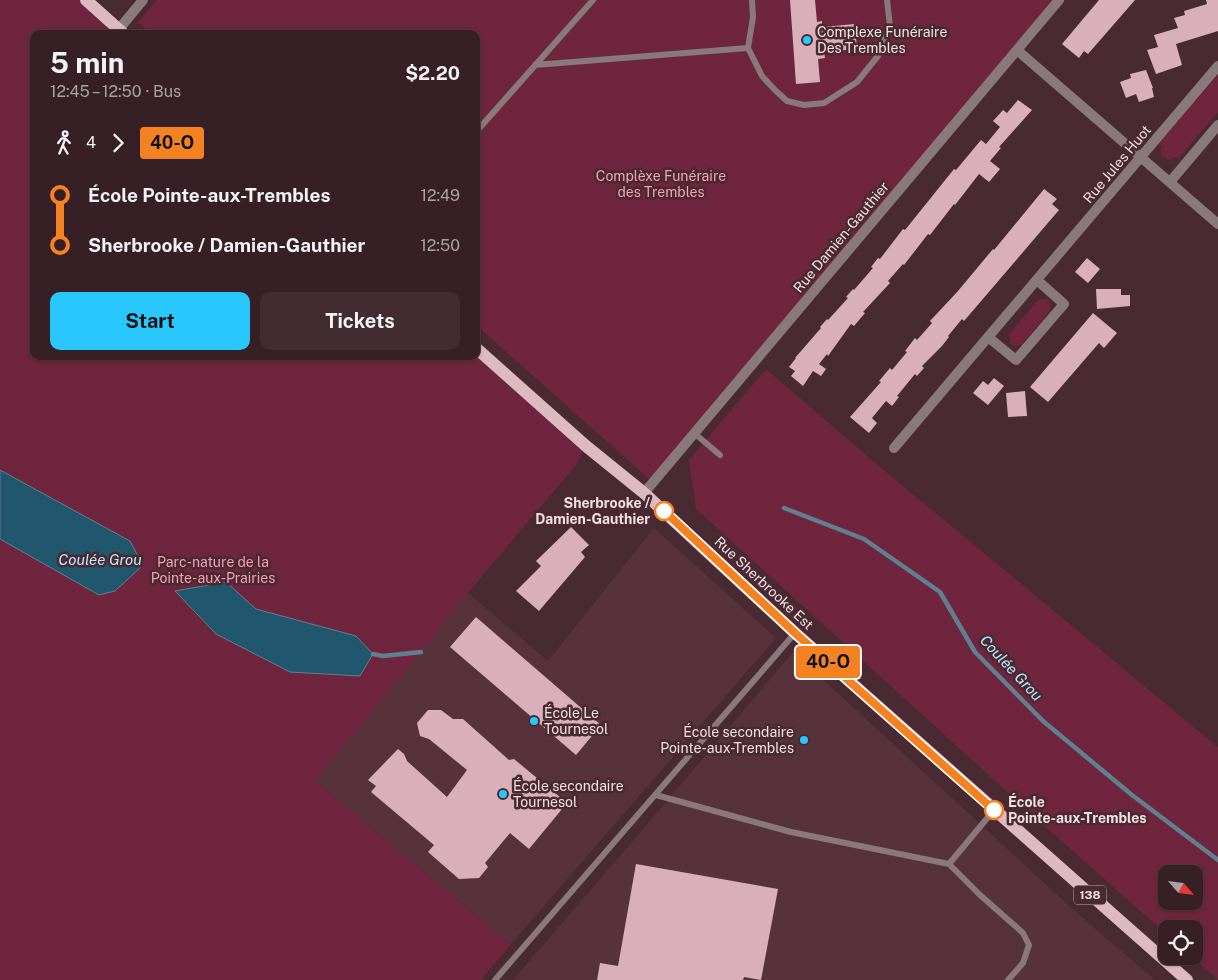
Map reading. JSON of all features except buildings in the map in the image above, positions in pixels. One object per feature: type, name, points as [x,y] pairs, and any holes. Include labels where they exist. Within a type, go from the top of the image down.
[{"type":"main road","points":[[86,0],[121,30]]},
{"type":"main road","name":"Rue Sherbrooke Est","points":[[480,352],[586,446],[644,493],[795,633],[1187,980]]},
{"type":"street","points":[[123,30],[143,0]]},
{"type":"street","name":"Rue Damien-Gauthier","points":[[644,493],[1059,0]]},
{"type":"street","points":[[1017,50],[1218,224]]},
{"type":"street","name":"Rue Jules Huot","points":[[894,448],[1218,66]]},
{"type":"street","points":[[1170,182],[1218,125]]},
{"type":"street","points":[[988,337],[1016,360],[1064,304],[1037,280]]},
{"type":"lane","points":[[480,127],[593,0]]},
{"type":"lane","points":[[752,0],[753,17],[748,48],[762,76],[787,101],[804,105],[824,104],[857,82],[878,56],[890,26],[887,0]]},
{"type":"lane","points":[[535,65],[748,48]]},
{"type":"lane","points":[[694,433],[720,455]]},
{"type":"lane","points":[[495,980],[795,633]]},
{"type":"lane","points":[[656,795],[791,832],[949,864],[980,895],[1023,933],[1029,945],[1023,963],[1008,980]]},
{"type":"lane","points":[[949,864],[994,810]]},
{"type":"shaded area","name":"École Le Tournesol","points":[[654,528],[776,638],[511,944],[315,781],[468,593],[548,661]]},
{"type":"shaded area","name":"École secondaire Pointe-aux-Trembles","points":[[793,652],[1076,912],[1155,980],[513,980]]},
{"type":"green space","name":"Parc-nature de la Pointe-aux-Prairies","points":[[0,0],[86,0],[120,30],[30,30],[30,360],[480,359],[586,446],[576,465],[468,593],[315,781],[511,944],[481,980],[0,980]]},
{"type":"green space","name":"Complèxe Funéraire des Trembles","points":[[157,0],[1058,0],[650,480],[480,329],[480,30],[147,30],[138,22]]},
{"type":"green space","points":[[1218,75],[1218,112],[1178,159],[1175,157],[1169,160],[1165,158],[1161,153],[1162,146],[1159,144]]},
{"type":"green space","points":[[1048,298],[1051,305],[1050,311],[1022,344],[1015,346],[1009,344],[1011,341],[1009,334],[1038,300]]},
{"type":"green space","points":[[766,369],[879,466],[1218,747],[1218,980],[1202,965],[1203,920],[1158,920],[1158,927],[696,509],[689,460]]},
{"type":"water","name":"Coulée Grou","points":[[0,470],[130,541],[138,556],[141,567],[115,591],[99,595],[0,539]]},
{"type":"water","name":"Coulée Grou","points":[[226,582],[256,609],[356,636],[373,654],[360,676],[290,672],[216,634],[175,591]]},
{"type":"waterway","name":"Coulée Grou","points":[[784,508],[864,539],[940,592],[975,652],[1043,721],[1132,795],[1218,860]]},
{"type":"waterway","name":"Coulée Grou","points":[[373,654],[383,656],[421,652]]},
{"type":"bus line","name":"40-O","points":[[664,511],[795,633],[994,810]]},
{"type":"place","name":"Complexe Funéraire Des Trembles","points":[[807,40]]},
{"type":"place","name":"Sherbrooke / Damien-Gauthier","points":[[664,511]]},
{"type":"place","name":"École Le Tournesol","points":[[534,721]]},
{"type":"place","name":"École secondaire Pointe-aux-Trembles","points":[[804,740]]},
{"type":"place","name":"École secondaire Tournesol","points":[[503,794]]},
{"type":"place","name":"École Pointe-aux-Trembles","points":[[994,810]]}]
